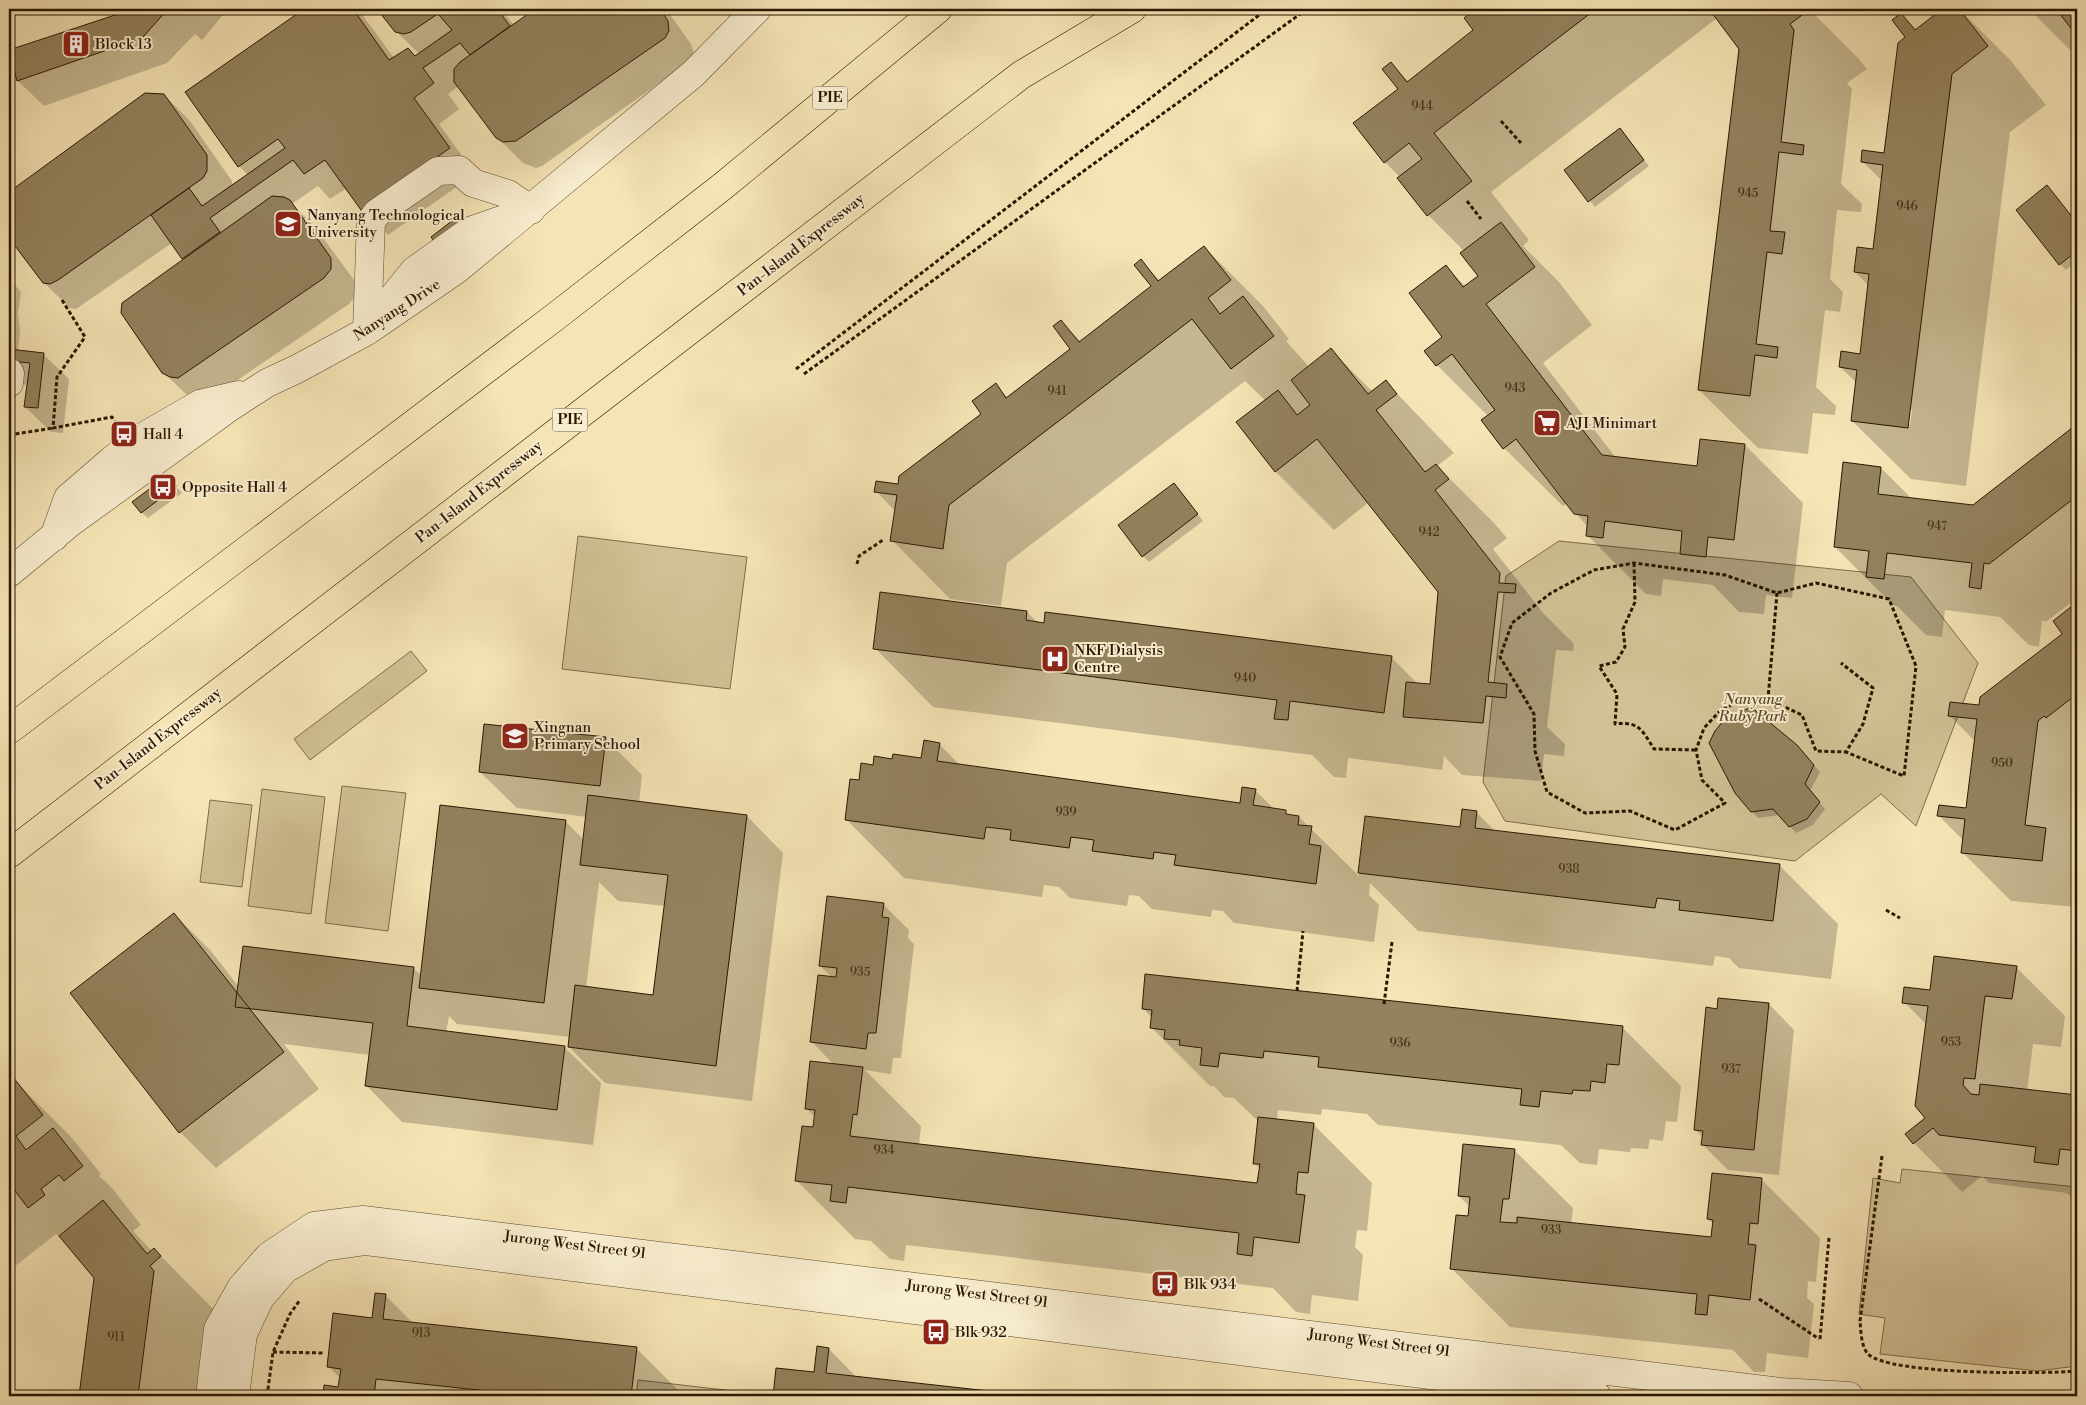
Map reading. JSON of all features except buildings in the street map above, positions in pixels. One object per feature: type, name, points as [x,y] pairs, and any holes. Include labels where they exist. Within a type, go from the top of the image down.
[{"type":"highway","name":"PIE","points":[[9,730],[555,316],[723,186],[938,9]]},
{"type":"highway","name":"Pan-Island Expressway","points":[[9,854],[1106,9]]},
{"type":"highway","points":[[1011,84],[1132,9]]},
{"type":"highway","name":"Pan-Island Expressway","points":[[9,847],[1011,84]]},
{"type":"street","name":"Nanyang Drive","points":[[9,573],[54,537],[222,413],[255,391],[367,331],[456,270],[531,210],[693,74],[757,9]]},
{"type":"street","points":[[367,331],[371,221],[377,213],[438,171],[448,170],[459,170],[473,183],[508,194],[531,210]]},
{"type":"street","name":"Jurong West Street 91","points":[[210,1396],[218,1329],[241,1288],[269,1256],[314,1226],[363,1220],[1771,1391],[1849,1396]]},
{"type":"street","name":"Jurong West Street 91","points":[[235,1396],[243,1334],[260,1298],[284,1269],[324,1247],[366,1241],[1597,1396]]},
{"type":"path","points":[[796,368],[1267,9]]},
{"type":"path","points":[[804,374],[1307,9]]},
{"type":"path","points":[[1501,121],[1521,143]]},
{"type":"path","points":[[1467,201],[1481,218]]},
{"type":"path","points":[[53,428],[57,377],[85,337],[62,300]]},
{"type":"path","points":[[9,435],[112,417],[120,429]]},
{"type":"path","points":[[857,564],[858,556],[883,540]]},
{"type":"path","points":[[1634,563],[1635,602],[1623,629],[1625,647],[1616,662],[1599,666],[1617,694],[1615,724],[1629,722],[1643,731],[1654,749],[1696,750]]},
{"type":"path","points":[[1634,563],[1725,576],[1777,593],[1816,583],[1889,599],[1916,666],[1904,776],[1846,752],[1816,751],[1802,715],[1768,699],[1740,700],[1720,712],[1704,728],[1696,750],[1702,780],[1726,803],[1675,830],[1630,811],[1586,813],[1547,792],[1535,751],[1534,714],[1500,657],[1512,623],[1551,593],[1594,570],[1634,563]]},
{"type":"path","points":[[1768,699],[1777,593]]},
{"type":"path","points":[[1841,663],[1873,688],[1863,724],[1846,752]]},
{"type":"path","points":[[1886,910],[1900,918]]},
{"type":"path","points":[[1298,991],[1304,931]]},
{"type":"path","points":[[1384,1004],[1392,942]]},
{"type":"path","points":[[2071,1037],[2077,1037]]},
{"type":"path","points":[[1882,1156],[1860,1321],[1862,1341],[1868,1354],[1880,1362],[1957,1372],[2040,1374],[2077,1371]]},
{"type":"path","points":[[1759,1299],[1820,1339],[1829,1238]]},
{"type":"path","points":[[267,1396],[273,1352],[290,1314],[304,1294]]},
{"type":"path","points":[[273,1352],[323,1353]]},
{"type":"green space","points":[[578,536],[747,557],[730,689],[562,669]]},
{"type":"green space","name":"Nanyang Ruby Park","points":[[1559,541],[1911,577],[1978,663],[1916,826],[1881,794],[1795,861],[1505,821],[1483,782],[1506,576]]},
{"type":"green space","points":[[411,651],[427,671],[310,760],[294,739]]},
{"type":"green space","points":[[342,786],[406,793],[388,931],[325,923]]},
{"type":"green space","points":[[262,789],[325,797],[311,914],[248,906]]},
{"type":"green space","points":[[210,800],[252,805],[242,887],[200,882]]},
{"type":"green space","points":[[1902,1169],[2077,1187],[2077,1366],[2037,1371],[1880,1354],[1885,1318],[1859,1314],[1873,1178],[1900,1183]]},
{"type":"green space","points":[[638,1380],[751,1393],[751,1396],[636,1396]]},
{"type":"place","name":"Block 13","points":[[76,44]]},
{"type":"place","name":"Nanyang Technological University","points":[[288,224]]},
{"type":"place","name":"AJI Minimart","points":[[1547,423]]},
{"type":"place","name":"Hall 4","points":[[124,434]]},
{"type":"place","name":"Opposite Hall 4","points":[[163,487]]},
{"type":"place","name":"NKF Dialysis Centre","points":[[1055,659]]},
{"type":"place","name":"Xingnan Primary School","points":[[515,736]]},
{"type":"place","name":"Blk 934","points":[[1165,1284]]},
{"type":"place","name":"Blk 932","points":[[936,1332]]}]
